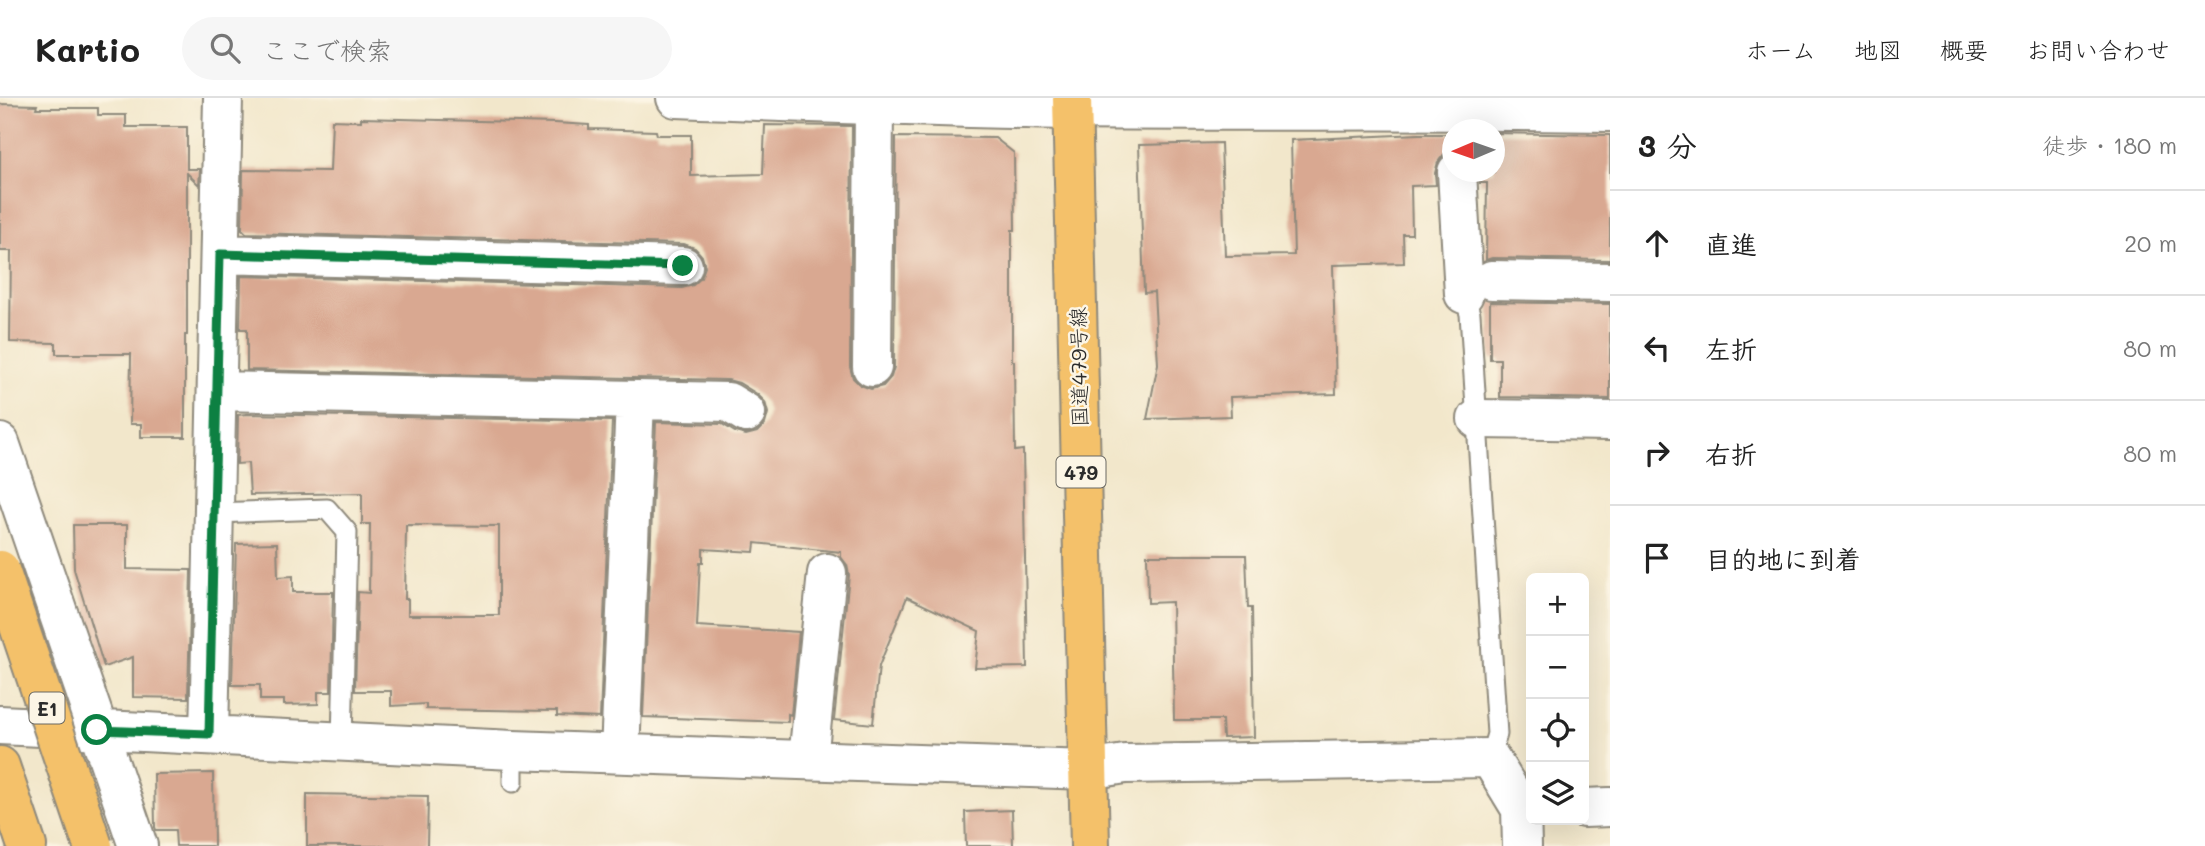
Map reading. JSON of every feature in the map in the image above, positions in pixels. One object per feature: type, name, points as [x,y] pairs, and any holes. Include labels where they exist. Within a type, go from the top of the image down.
[{"type":"highway","name":"国道479号線","points":[[1072,101],[1090,846]]},
{"type":"highway","name":"E1","points":[[0,570],[93,846]]},
{"type":"highway","points":[[0,766],[27,846]]},
{"type":"street","points":[[209,734],[223,98]]},
{"type":"street","points":[[676,98],[874,106],[1072,101],[1454,119],[1610,112]]},
{"type":"street","points":[[872,367],[874,106]]},
{"type":"street","points":[[1459,182],[1478,287],[1610,282]]},
{"type":"street","points":[[220,254],[683,266]]},
{"type":"street","points":[[217,391],[728,402],[746,413]]},
{"type":"street","points":[[620,753],[635,401]]},
{"type":"street","points":[[1477,419],[1610,421]]},
{"type":"street","points":[[0,443],[138,846]]},
{"type":"street","points":[[808,759],[827,573]]},
{"type":"street","points":[[0,726],[342,742],[513,766],[620,753],[1088,770],[1125,764],[1490,758],[1525,821]]},
{"type":"street","points":[[1589,808],[1610,807]]},
{"type":"lane","points":[[1478,287],[1470,314],[1497,734],[1490,758]]},
{"type":"lane","points":[[215,513],[327,509],[347,532],[342,742]]},
{"type":"building","points":[[0,104],[37,105],[36,108],[98,108],[98,115],[126,115],[126,127],[187,127],[187,169],[200,169],[199,185],[187,173],[185,437],[141,437],[141,424],[130,424],[131,354],[56,354],[56,343],[10,342],[11,251],[0,251]]},
{"type":"building","points":[[361,118],[555,123],[589,125],[589,129],[656,131],[657,135],[691,135],[691,176],[763,174],[765,125],[852,126],[850,367],[853,378],[860,385],[871,389],[883,386],[891,377],[894,367],[896,137],[995,138],[1014,153],[1012,361],[1015,451],[1023,450],[1027,667],[975,668],[979,631],[907,597],[879,666],[873,724],[834,720],[849,575],[841,552],[755,543],[754,552],[703,549],[697,626],[799,632],[791,715],[788,714],[788,722],[643,717],[656,422],[722,424],[746,435],[757,432],[765,424],[768,413],[765,402],[739,383],[728,380],[247,370],[247,329],[240,329],[241,276],[682,288],[693,285],[701,278],[705,267],[702,256],[695,248],[684,244],[246,233],[242,229],[243,170],[330,171],[332,120],[361,121]]},
{"type":"building","points":[[1505,133],[1610,135],[1610,260],[1486,260],[1487,183],[1480,183],[1505,182]]},
{"type":"building","points":[[1442,134],[1442,157],[1435,173],[1436,185],[1411,186],[1412,234],[1403,234],[1404,263],[1333,265],[1336,394],[1230,397],[1231,416],[1147,419],[1158,364],[1154,292],[1144,293],[1139,145],[1221,143],[1225,256],[1294,255],[1291,140]]},
{"type":"building","points":[[1490,302],[1610,304],[1610,399],[1500,397],[1500,359],[1490,359]]},
{"type":"building","points":[[238,415],[612,421],[600,718],[557,716],[557,711],[426,709],[426,704],[391,706],[391,691],[355,691],[358,592],[369,593],[370,524],[362,524],[362,493],[250,495],[248,463],[237,464]],"holes":[[[406,525],[499,526],[499,615],[408,615],[408,599],[405,599]]]},
{"type":"building","points":[[73,525],[127,525],[127,569],[191,570],[188,698],[133,697],[133,657],[104,667],[74,569]]},
{"type":"building","points":[[277,543],[278,577],[293,576],[293,592],[333,592],[331,692],[318,692],[318,704],[284,705],[284,700],[260,700],[260,685],[232,685],[236,544]]},
{"type":"building","points":[[1147,555],[1246,555],[1248,608],[1252,608],[1254,737],[1223,738],[1222,720],[1174,720],[1172,602],[1148,603]]},
{"type":"building","points":[[213,773],[214,846],[176,846],[175,830],[156,830],[155,827],[154,774]]},
{"type":"building","points":[[307,794],[428,796],[427,846],[307,846]]},
{"type":"building","points":[[1012,810],[1013,846],[966,846],[965,812]]},
{"type":"route","points":[[97,730],[209,734],[220,254],[683,266]]}]
